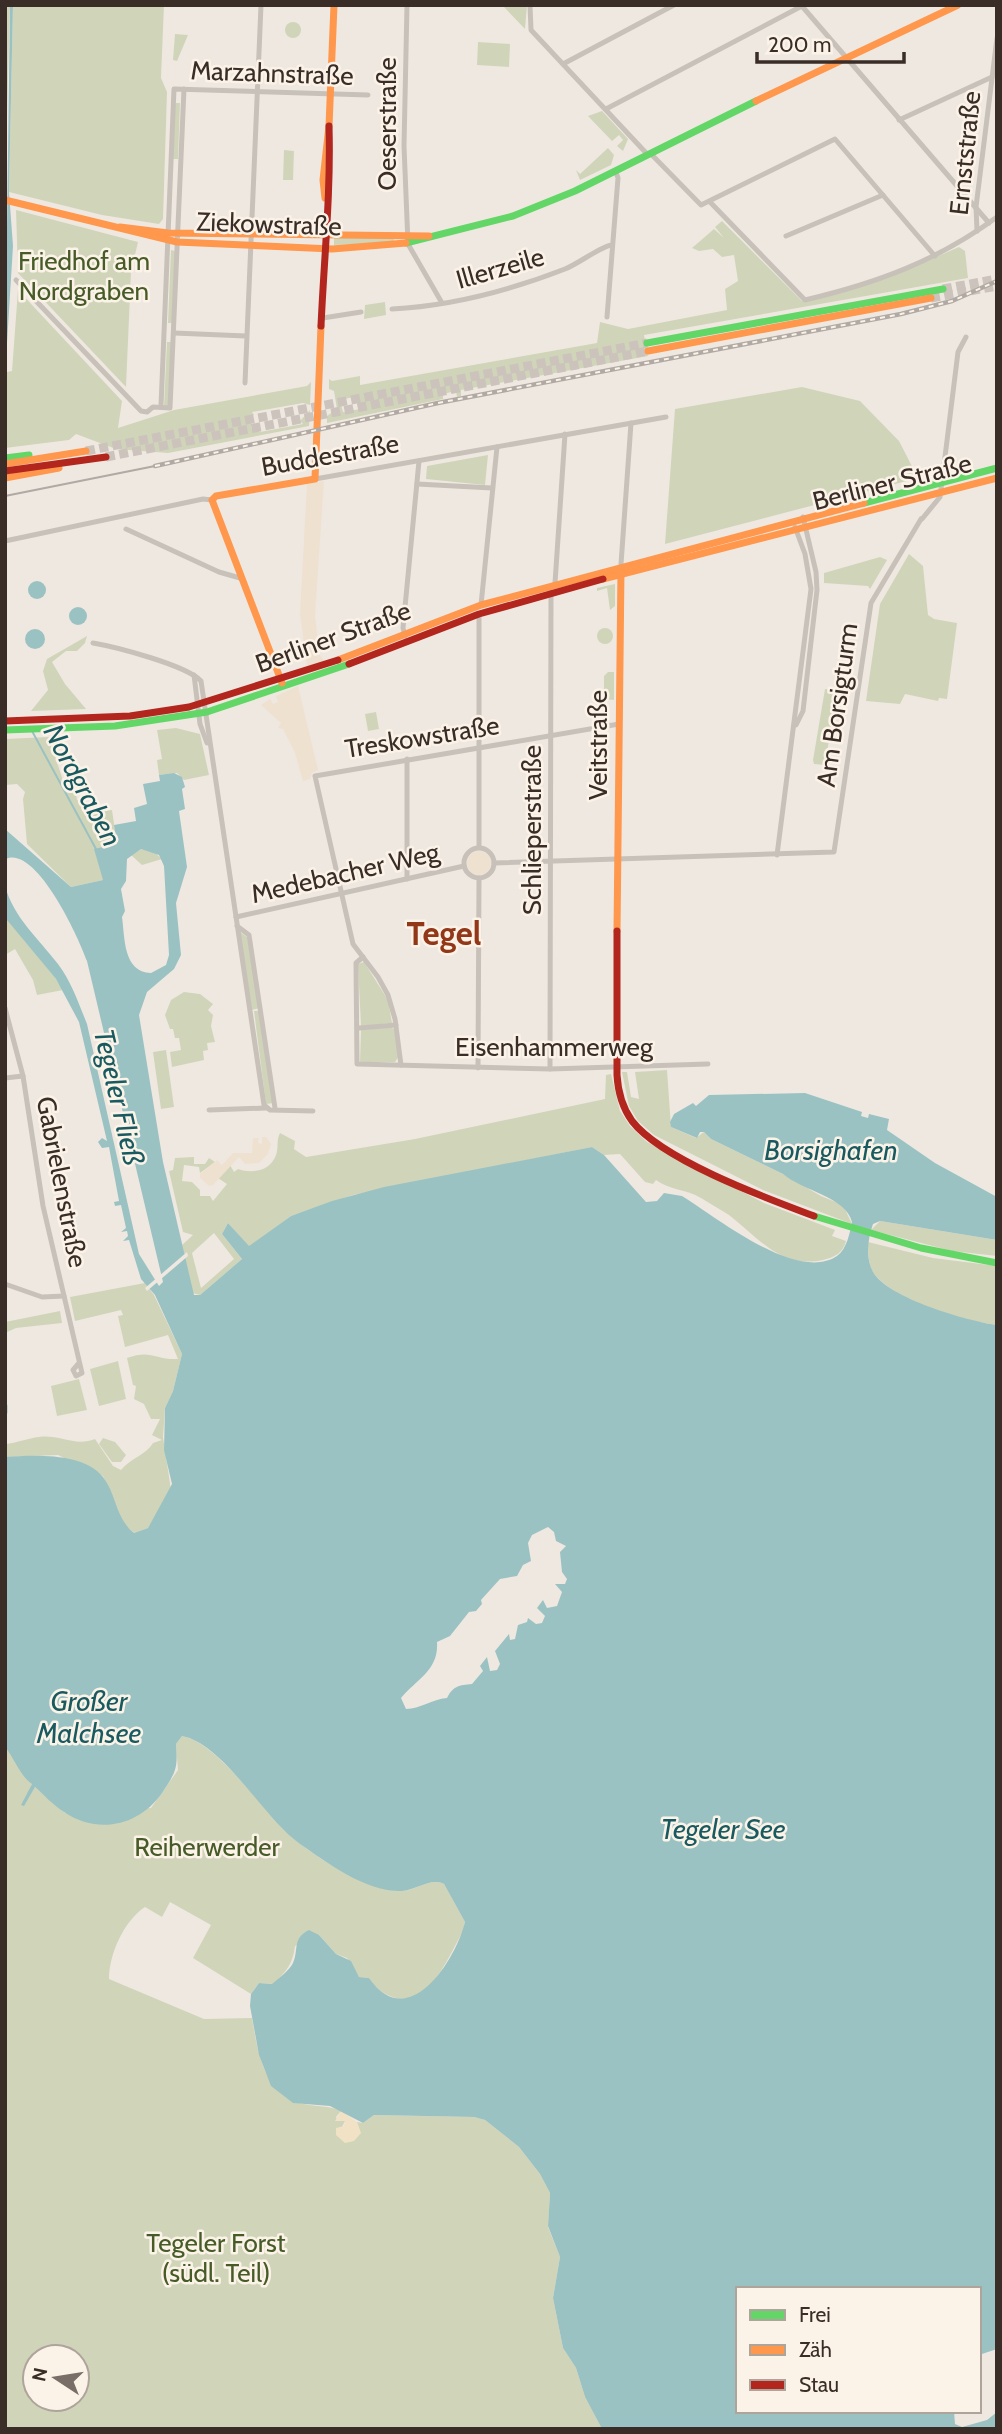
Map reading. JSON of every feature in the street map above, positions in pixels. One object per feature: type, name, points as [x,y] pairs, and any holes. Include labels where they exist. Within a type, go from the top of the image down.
[{"type":"main road","points":[[315,478],[325,248],[326,209],[323,180],[330,126],[334,5]]},
{"type":"main road","name":"Ziekowstraße","points":[[10,201],[171,239],[325,248],[429,236],[513,216],[616,172],[845,57],[958,5]]},
{"type":"main road","name":"Ziekowstraße","points":[[171,239],[178,231],[408,239]]},
{"type":"main road","points":[[931,299],[647,347],[943,289]]},
{"type":"main road","points":[[5,464],[73,453]]},
{"type":"main road","points":[[5,458],[73,453],[106,457]]},
{"type":"main road","points":[[5,471],[86,455]]},
{"type":"main road","points":[[5,478],[42,473],[86,455]]},
{"type":"main road","name":"Berliner Straße","points":[[480,610],[795,528],[804,521],[997,468]]},
{"type":"main road","name":"Buddestraße","points":[[212,500],[216,496],[315,478]]},
{"type":"main road","name":"Berliner Straße","points":[[23,724],[37,728],[115,726],[203,713],[555,583],[793,519],[804,521],[997,478]]},
{"type":"main road","points":[[212,500],[282,683]]},
{"type":"main road","name":"Berliner Straße","points":[[757,538],[760,534],[777,528],[776,524]]},
{"type":"main road","points":[[659,554],[661,562]]},
{"type":"main road","name":"Veitstraße","points":[[621,564],[616,1067],[623,1106],[636,1125],[650,1138],[756,1192],[838,1226],[882,1240],[943,1255],[997,1263]]},
{"type":"main road","name":"Berliner Straße","points":[[23,724],[33,720],[130,716],[201,704],[282,683]]},
{"type":"main road","points":[[5,720],[23,724]]},
{"type":"main road","points":[[5,730],[23,724]]},
{"type":"street","points":[[245,383],[261,5]]},
{"type":"street","name":"Oeserstraße","points":[[407,5],[404,146],[408,239]]},
{"type":"street","points":[[539,5],[530,7],[530,27],[698,205],[835,139],[935,256]]},
{"type":"street","points":[[563,64],[674,5]]},
{"type":"street","points":[[606,109],[802,6],[989,223]]},
{"type":"street","name":"Ernststraße","points":[[976,231],[976,207],[997,38]]},
{"type":"street","points":[[899,120],[992,77]]},
{"type":"street","name":"Marzahnstraße","points":[[171,239],[174,89],[368,94]]},
{"type":"street","points":[[178,231],[184,89]]},
{"type":"street","points":[[607,317],[618,177],[616,172]]},
{"type":"street","points":[[786,236],[883,195]]},
{"type":"street","points":[[709,202],[801,299],[869,283],[935,256],[968,240],[997,217]]},
{"type":"street","points":[[16,281],[141,411],[161,406],[166,409],[172,405],[174,333],[171,239]]},
{"type":"street","points":[[161,406],[171,239]]},
{"type":"street","points":[[408,239],[442,303]]},
{"type":"street","name":"Illerzeile","points":[[392,309],[442,303],[548,276],[586,260],[603,246],[612,245]]},
{"type":"street","points":[[323,318],[360,312]]},
{"type":"street","points":[[174,333],[246,336]]},
{"type":"street","points":[[942,482],[958,352],[966,337]]},
{"type":"street","name":"Buddestraße","points":[[315,478],[666,418]]},
{"type":"street","name":"Veitstraße","points":[[621,564],[631,423]]},
{"type":"street","points":[[555,583],[565,434]]},
{"type":"street","points":[[479,847],[480,610],[497,447]]},
{"type":"street","points":[[406,638],[419,461]]},
{"type":"street","name":"Am Borsigturm","points":[[618,859],[829,854],[835,850],[871,603],[921,519],[937,501],[942,482]]},
{"type":"street","points":[[417,484],[492,488]]},
{"type":"street","name":"Buddestraße","points":[[5,541],[203,499],[212,500]]},
{"type":"street","name":"Am Borsigturm","points":[[777,855],[811,589],[805,554],[793,519]]},
{"type":"street","name":"Am Borsigturm","points":[[795,728],[803,711],[817,590],[804,521]]},
{"type":"street","points":[[126,529],[219,572],[240,578]]},
{"type":"street","name":"Schlieperstraße","points":[[550,1069],[551,592]]},
{"type":"street","points":[[93,643],[138,654],[194,675],[201,681],[201,704],[266,1108]]},
{"type":"street","name":"Treskowstraße","points":[[340,893],[315,776],[619,724]]},
{"type":"street","points":[[407,759],[407,878]]},
{"type":"street","points":[[479,847],[491,853],[494,863],[490,874],[479,878],[469,875],[464,866],[467,854],[479,847]]},
{"type":"street","points":[[494,863],[618,859]]},
{"type":"street","name":"Medebacher Weg","points":[[236,917],[464,866]]},
{"type":"street","points":[[478,1068],[479,878]]},
{"type":"street","points":[[340,893],[353,944],[388,995],[396,1025],[401,1065]]},
{"type":"street","points":[[237,926],[249,936],[275,1108]]},
{"type":"street","points":[[363,957],[356,963],[359,1028],[396,1025]]},
{"type":"street","name":"Gabrielenstraße","points":[[5,1008],[23,1076],[43,1206],[79,1363],[72,1371],[76,1376],[82,1373]]},
{"type":"street","name":"Eisenhammerweg","points":[[359,1028],[358,1064],[550,1069],[708,1064]]},
{"type":"street","points":[[5,1078],[23,1076]]},
{"type":"street","points":[[209,1110],[275,1108],[289,1112],[313,1111]]},
{"type":"street","points":[[5,1284],[43,1297],[64,1296]]},
{"type":"green space","points":[[5,5],[10,5],[5,191]]},
{"type":"green space","points":[[13,5],[164,5],[161,78],[167,92],[163,219],[159,224],[102,215],[9,192]]},
{"type":"green space","points":[[502,5],[527,5],[525,29]]},
{"type":"green space","points":[[290,22],[296,22],[301,30],[299,36],[290,38],[285,33],[285,27]]},
{"type":"green space","points":[[175,34],[188,35],[177,61],[173,60]]},
{"type":"green space","points":[[478,42],[510,44],[509,67],[477,65]]},
{"type":"green space","points":[[175,103],[180,103],[178,159],[173,159]]},
{"type":"green space","points":[[602,111],[628,139],[623,151],[617,146],[623,140],[619,135],[612,141],[588,116]]},
{"type":"green space","points":[[608,148],[614,155],[611,165],[580,180],[576,170],[580,174]]},
{"type":"green space","points":[[284,150],[294,151],[293,180],[283,180]]},
{"type":"green space","name":"Friedhof am Nordgraben","points":[[16,210],[138,242],[131,272],[126,387],[18,273]]},
{"type":"green space","points":[[722,221],[802,301],[885,279],[959,247],[965,251],[968,278],[644,335],[648,356],[461,390],[461,396],[457,397],[456,391],[443,394],[443,399],[327,423],[327,416],[337,409],[334,391],[329,389],[329,379],[332,381],[360,376],[360,385],[597,343],[600,322],[628,329],[727,310],[725,289],[738,281],[734,255],[722,257],[713,249],[699,251],[692,248],[714,229],[724,238],[715,227]],"holes":[[[358,396],[360,409],[343,412],[340,400]]]},
{"type":"green space","points":[[334,237],[394,238],[394,243],[334,245]]},
{"type":"green space","points":[[171,250],[175,251],[172,323],[168,323]]},
{"type":"green space","points":[[18,290],[122,401],[118,428],[174,410],[307,386],[311,382],[310,405],[303,403],[252,412],[254,415],[249,416],[252,429],[260,432],[303,424],[300,421],[310,410],[309,426],[168,453],[116,449],[76,434],[69,440],[5,448],[7,372],[12,371]]},
{"type":"green space","points":[[385,302],[386,315],[364,319],[365,305]]},
{"type":"green space","points":[[167,342],[171,342],[169,406],[164,406]]},
{"type":"green space","points":[[802,387],[860,401],[899,441],[918,478],[665,544],[675,409]]},
{"type":"green space","points":[[488,455],[485,485],[426,479],[427,466]]},
{"type":"green space","points":[[909,554],[923,566],[928,615],[934,619],[957,623],[947,699],[939,698],[938,701],[905,694],[900,704],[866,701],[880,604]]},
{"type":"green space","points":[[880,557],[887,560],[870,589],[868,586],[824,583],[824,573]]},
{"type":"green space","points":[[615,584],[615,606],[610,610],[607,588],[597,591],[597,588]]},
{"type":"green space","points":[[602,628],[608,628],[613,636],[611,642],[602,644],[597,639],[597,633]]},
{"type":"green space","points":[[87,636],[85,643],[77,651],[66,651],[52,662],[65,684],[86,709],[31,711],[48,690],[43,671],[47,659]]},
{"type":"green space","points":[[608,672],[614,672],[614,700],[604,699],[604,676]]},
{"type":"green space","points":[[825,689],[834,690],[835,703],[825,765],[814,764],[813,760]]},
{"type":"green space","points":[[376,712],[379,729],[368,731],[365,714]]},
{"type":"green space","points":[[176,728],[200,734],[209,775],[184,780],[177,773],[159,775],[157,760],[162,759],[157,730]]},
{"type":"green space","points":[[49,737],[64,784],[75,784],[76,792],[80,793],[76,794],[77,800],[81,800],[84,814],[112,810],[117,844],[112,846],[103,880],[71,887],[27,844],[23,799],[25,792],[17,784],[6,785],[5,739]]},
{"type":"green space","points":[[141,849],[153,851],[162,859],[142,865],[131,855]]},
{"type":"green space","points":[[5,916],[63,990],[37,995],[33,980],[15,949],[5,955]]},
{"type":"green space","points":[[240,932],[247,937],[259,1008],[252,1010]]},
{"type":"green space","points":[[364,962],[388,1000],[392,1023],[361,1026],[358,964]]},
{"type":"green space","points":[[184,992],[200,994],[213,1004],[208,1010],[213,1015],[211,1026],[215,1042],[207,1043],[208,1050],[203,1051],[204,1060],[172,1067],[170,1052],[181,1050],[179,1038],[175,1038],[165,1015],[171,1000]]},
{"type":"green space","points":[[254,1011],[259,1011],[274,1103],[266,1104]]},
{"type":"green space","points":[[390,1027],[394,1029],[399,1056],[395,1062],[360,1062],[361,1030]]},
{"type":"green space","points":[[166,1050],[174,1107],[161,1109],[153,1052]]},
{"type":"green space","points":[[667,1070],[671,1127],[696,1138],[704,1132],[711,1139],[843,1205],[852,1224],[763,1190],[654,1135],[638,1121],[629,1106],[622,1072],[627,1072],[631,1097],[639,1099],[635,1072]]},
{"type":"green space","points":[[611,1074],[620,1111],[630,1126],[647,1142],[764,1203],[835,1230],[832,1236],[846,1241],[843,1249],[835,1256],[808,1262],[782,1256],[729,1215],[701,1198],[656,1180],[653,1184],[645,1182],[620,1154],[604,1155],[592,1147],[353,1195],[291,1216],[249,1247],[228,1223],[222,1234],[242,1259],[200,1295],[192,1293],[182,1245],[193,1235],[183,1232],[169,1171],[173,1170],[175,1158],[194,1157],[194,1164],[205,1164],[209,1158],[215,1162],[200,1173],[199,1167],[184,1165],[182,1181],[192,1182],[200,1190],[200,1196],[210,1196],[213,1201],[227,1184],[218,1178],[230,1165],[234,1172],[238,1169],[255,1171],[270,1165],[276,1155],[280,1133],[295,1141],[294,1149],[306,1157],[415,1139],[605,1099],[606,1075]],"holes":[[[214,1233],[234,1259],[201,1288],[192,1253]]]},
{"type":"green space","points":[[880,1221],[997,1240],[997,1256],[952,1251],[871,1230]]},
{"type":"green space","points":[[868,1242],[933,1258],[997,1266],[997,1325],[932,1308],[885,1284],[871,1268]]},
{"type":"green space","points":[[145,1283],[154,1295],[182,1354],[173,1391],[165,1408],[163,1437],[171,1490],[148,1528],[134,1533],[123,1524],[103,1476],[58,1455],[5,1457],[5,1444],[46,1437],[81,1442],[95,1439],[113,1466],[121,1470],[153,1443],[162,1440],[152,1435],[160,1419],[151,1419],[144,1404],[134,1399],[136,1386],[133,1385],[127,1358],[142,1354],[178,1359],[168,1335],[125,1347],[118,1316],[123,1315],[121,1310],[75,1321],[70,1297]]},
{"type":"green space","points":[[60,1311],[62,1323],[16,1328],[5,1333],[5,1322]]},
{"type":"green space","points":[[118,1361],[126,1399],[99,1406],[90,1369]]},
{"type":"green space","points":[[79,1379],[87,1410],[57,1416],[51,1386]]},
{"type":"green space","points":[[103,1438],[115,1442],[126,1455],[121,1462],[112,1462],[99,1444]]},
{"type":"green space","name":"Tegeler Forst (südl. Teil)","points":[[182,1736],[197,1741],[227,1766],[285,1830],[320,1858],[363,1881],[391,1890],[403,1891],[434,1882],[444,1884],[465,1922],[463,1931],[435,1979],[415,1996],[403,1999],[381,1991],[369,1978],[359,1977],[347,1958],[336,1954],[319,1935],[295,1946],[291,1963],[282,1976],[273,1984],[259,1983],[251,1994],[193,1958],[211,1925],[170,1902],[162,1917],[145,1907],[124,1929],[112,1959],[109,1979],[204,2019],[252,2018],[265,2071],[272,2083],[291,2099],[341,2111],[336,2117],[338,2121],[345,2121],[342,2127],[358,2128],[357,2122],[363,2123],[374,2115],[474,2117],[485,2120],[519,2147],[540,2174],[550,2193],[548,2227],[560,2257],[553,2298],[563,2348],[576,2368],[585,2397],[602,2429],[5,2429],[5,1747],[32,1784],[22,1806],[35,1787],[65,1813],[151,1808],[178,1770],[176,1744]]},
{"type":"sand","points":[[341,2111],[357,2122],[361,2133],[354,2141],[345,2143],[336,2135],[336,2128],[344,2126],[345,2121],[335,2121]]},
{"type":"shaded area","points":[[324,481],[315,615],[319,654],[324,661],[307,667],[300,614],[307,484]]},
{"type":"shaded area","points":[[298,686],[318,770],[312,773],[310,779],[303,781],[295,753],[283,729],[278,728],[281,723],[261,705],[270,699],[273,704],[278,702],[276,696]]},
{"type":"shaded area","points":[[479,851],[490,858],[491,863],[484,874],[479,875],[468,868],[467,863],[474,852]]},
{"type":"shaded area","points":[[262,1137],[266,1137],[271,1144],[268,1154],[259,1163],[245,1164],[239,1157],[213,1185],[209,1186],[200,1178],[200,1174],[217,1160],[222,1165],[233,1153],[252,1153],[253,1138],[259,1138],[258,1143],[262,1144]]},
{"type":"water","points":[[10,5],[13,5],[9,192],[13,246],[5,376]]},
{"type":"water","points":[[33,581],[41,581],[46,590],[44,597],[33,599],[28,594],[28,586]]},
{"type":"water","points":[[74,607],[82,607],[87,616],[85,623],[74,625],[69,620],[69,612]]},
{"type":"water","points":[[35,629],[42,632],[45,639],[42,646],[35,649],[28,646],[25,639],[28,632]]},
{"type":"water","name":"Tegeler See","points":[[174,773],[182,777],[185,787],[182,789],[185,809],[179,811],[187,867],[176,903],[181,955],[174,969],[147,992],[139,1015],[163,1162],[194,1295],[200,1295],[242,1259],[222,1234],[228,1223],[249,1246],[291,1216],[332,1201],[384,1187],[592,1147],[604,1155],[646,1202],[657,1201],[664,1193],[682,1196],[735,1231],[779,1254],[801,1261],[820,1262],[837,1256],[846,1245],[852,1222],[842,1206],[711,1139],[704,1132],[700,1132],[697,1138],[671,1127],[674,1114],[693,1103],[696,1106],[709,1095],[805,1093],[862,1112],[861,1116],[868,1118],[869,1114],[889,1119],[887,1130],[935,1163],[997,1197],[997,1240],[880,1221],[873,1224],[868,1248],[873,1272],[894,1291],[929,1307],[997,1325],[997,2349],[981,2354],[981,2287],[736,2287],[736,2413],[954,2413],[955,2424],[962,2427],[987,2420],[997,2412],[997,2429],[602,2429],[585,2397],[576,2368],[563,2348],[553,2298],[560,2257],[548,2226],[550,2193],[540,2174],[519,2147],[485,2120],[474,2117],[374,2115],[363,2123],[330,2106],[293,2103],[271,2086],[259,2055],[250,2006],[251,1994],[259,1983],[272,1984],[289,1969],[300,1937],[309,1930],[319,1935],[336,1954],[351,1961],[359,1977],[369,1978],[384,1993],[399,1998],[414,1995],[428,1986],[451,1955],[465,1922],[444,1884],[434,1882],[402,1891],[389,1890],[362,1882],[335,1868],[286,1832],[213,1753],[198,1742],[182,1736],[176,1744],[176,1765],[167,1786],[153,1804],[130,1820],[104,1825],[77,1819],[60,1809],[35,1787],[24,1806],[21,1805],[32,1784],[24,1777],[5,1747],[5,1457],[57,1457],[83,1463],[103,1477],[123,1520],[134,1533],[148,1528],[172,1484],[164,1450],[165,1408],[173,1391],[182,1354],[155,1295],[141,1279],[129,1240],[123,1241],[128,1236],[127,1231],[121,1232],[126,1228],[121,1205],[115,1206],[114,1202],[119,1201],[109,1147],[102,1148],[98,1142],[102,1138],[107,1141],[79,1022],[56,979],[7,920],[5,886],[20,918],[67,978],[87,1024],[139,1254],[159,1286],[163,1282],[87,961],[66,915],[42,879],[30,865],[17,858],[5,859],[5,829],[71,887],[103,880],[94,849],[117,844],[114,825],[136,821],[134,808],[147,804],[143,784],[160,781],[159,775]],"holes":[[[141,849],[159,855],[164,866],[169,955],[166,965],[151,973],[135,967],[127,952],[121,889],[126,881],[127,859]],[[548,1527],[554,1532],[556,1541],[566,1546],[560,1552],[562,1572],[567,1579],[565,1584],[555,1584],[562,1592],[557,1606],[547,1608],[543,1600],[537,1608],[545,1616],[542,1623],[536,1624],[528,1618],[527,1622],[518,1625],[515,1639],[510,1640],[509,1634],[495,1651],[500,1664],[497,1670],[490,1671],[487,1657],[480,1666],[483,1671],[472,1684],[457,1687],[447,1698],[406,1709],[401,1698],[431,1667],[437,1652],[437,1642],[450,1636],[469,1612],[476,1611],[482,1604],[481,1600],[500,1579],[517,1576],[523,1565],[531,1561],[528,1543],[532,1535]]]},
{"type":"pier","points":[[187,1252],[188,1256],[147,1291],[145,1288]]},
{"type":"waterway","name":"Nordgraben","points":[[32,731],[96,849]]},
{"type":"waterway","points":[[5,1406],[5,1412]]},
{"type":"tunnel","points":[[943,289],[997,279]]},
{"type":"tunnel","points":[[931,298],[997,286]]},
{"type":"tunnel","points":[[86,451],[647,343]]},
{"type":"tunnel","points":[[106,457],[648,351]]},
{"type":"tram line","points":[[5,496],[155,466]]},
{"type":"railway","points":[[155,466],[438,403],[901,314],[952,301],[997,281]]},
{"type":"traffic: fast","points":[[406,243],[513,216],[575,191],[756,101]]},
{"type":"traffic: fast","points":[[647,343],[943,289]]},
{"type":"traffic: fast","points":[[5,458],[29,455]]},
{"type":"traffic: fast","points":[[864,503],[997,468]]},
{"type":"traffic: fast","points":[[5,730],[115,726],[207,712],[349,664]]},
{"type":"traffic: fast","points":[[814,1216],[921,1248],[997,1263]]},
{"type":"traffic: slow","points":[[325,198],[323,180],[329,126],[334,5]]},
{"type":"traffic: slow","points":[[756,101],[958,5]]},
{"type":"traffic: slow","points":[[5,200],[177,242],[332,249],[406,243]]},
{"type":"traffic: slow","points":[[120,227],[168,233],[429,236]]},
{"type":"traffic: slow","points":[[648,351],[931,298]]},
{"type":"traffic: slow","points":[[282,683],[212,500],[216,496],[315,479],[321,326]]},
{"type":"traffic: slow","points":[[5,464],[86,451]]},
{"type":"traffic: slow","points":[[5,478],[59,468]]},
{"type":"traffic: slow","points":[[603,579],[997,478]]},
{"type":"traffic: slow","points":[[338,660],[481,605],[864,503]]},
{"type":"traffic: slow","points":[[617,931],[621,569]]},
{"type":"traffic: jam","points":[[321,326],[329,126]]},
{"type":"traffic: jam","points":[[5,471],[106,457]]},
{"type":"traffic: jam","points":[[349,664],[479,614],[603,579]]},
{"type":"traffic: jam","points":[[5,721],[130,716],[189,707],[338,660]]},
{"type":"traffic: jam","points":[[617,931],[617,1075],[621,1099],[632,1121],[646,1136],[690,1163],[743,1188],[814,1216]]},
{"type":"district","name":"Tegel","points":[[444,933]]},
{"type":"water label","name":"Tegeler Fließ","points":[[119,1097]]},
{"type":"water label","name":"Borsighafen","points":[[831,1150]]},
{"type":"water label","name":"Großer Malchsee","points":[[89,1717]]},
{"type":"park label","name":"Reiherwerder","points":[[207,1847]]}]
